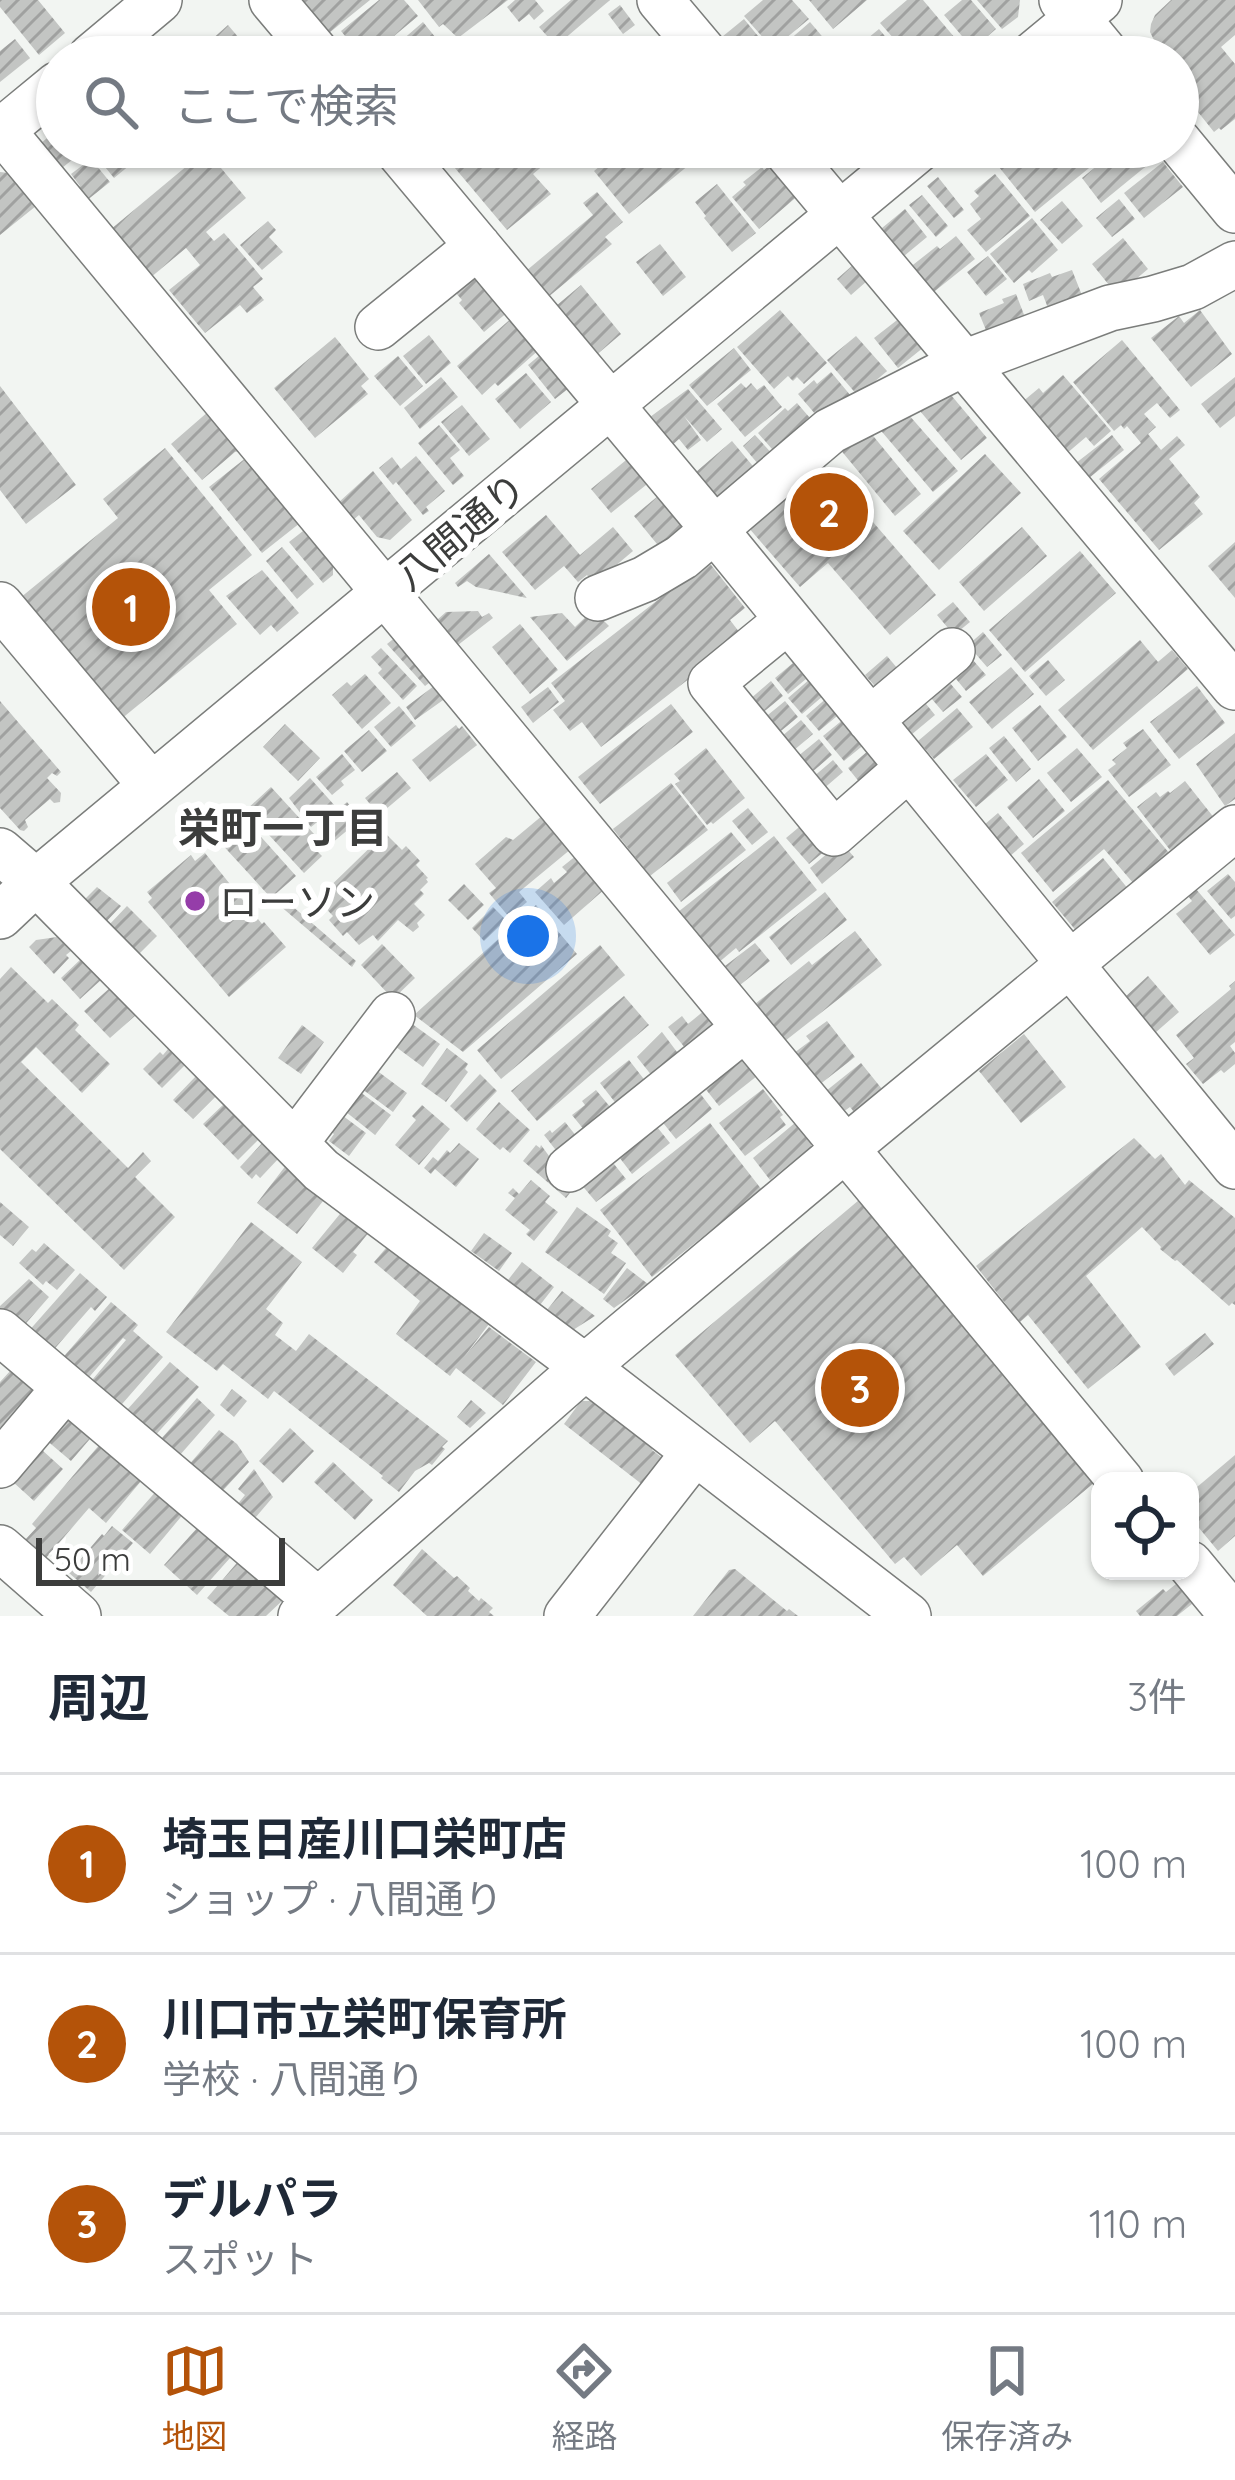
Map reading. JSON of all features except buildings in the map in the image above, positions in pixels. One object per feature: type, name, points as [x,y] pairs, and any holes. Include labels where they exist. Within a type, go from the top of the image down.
[{"type":"street","points":[[116,36],[159,0]]},
{"type":"street","points":[[272,0],[302,36]]},
{"type":"street","points":[[660,0],[690,36]]},
{"type":"street","points":[[1050,36],[1079,6],[1097,36]]},
{"type":"street","points":[[36,102],[1,130],[1113,1472]]},
{"type":"street","points":[[1199,166],[1235,210]]},
{"type":"street","points":[[413,168],[1235,1166]]},
{"type":"street","points":[[800,168],[1235,687]]},
{"type":"street","name":"八間通り","points":[[0,916],[896,168]]},
{"type":"street","points":[[378,327],[478,245]]},
{"type":"street","points":[[598,598],[682,557],[830,431],[964,363],[1110,308],[1193,287],[1235,264]]},
{"type":"street","points":[[0,605],[152,785]]},
{"type":"street","points":[[788,620],[711,682],[834,832],[908,768]]},
{"type":"street","points":[[870,720],[952,650]]},
{"type":"street","points":[[0,1332],[310,1608],[844,1149],[1230,843]]},
{"type":"street","points":[[0,851],[321,1170],[908,1616]]},
{"type":"street","points":[[295,1143],[392,1016]]},
{"type":"street","points":[[569,1169],[745,1028]]},
{"type":"street","points":[[0,1465],[65,1388]]},
{"type":"street","points":[[567,1616],[695,1452]]},
{"type":"street","points":[[0,1548],[59,1611]]},
{"type":"street","points":[[1199,1575],[1233,1616]]},
{"type":"place","name":"川口市立栄町保育所","points":[[829,512]]},
{"type":"place","name":"埼玉日産川口栄町店","points":[[131,607]]},
{"type":"place","name":"ローソン","points":[[195,901]]},
{"type":"place","name":"デルパラ","points":[[860,1388]]},
{"type":"district","name":"栄町一丁目","points":[[283,827]]}]
